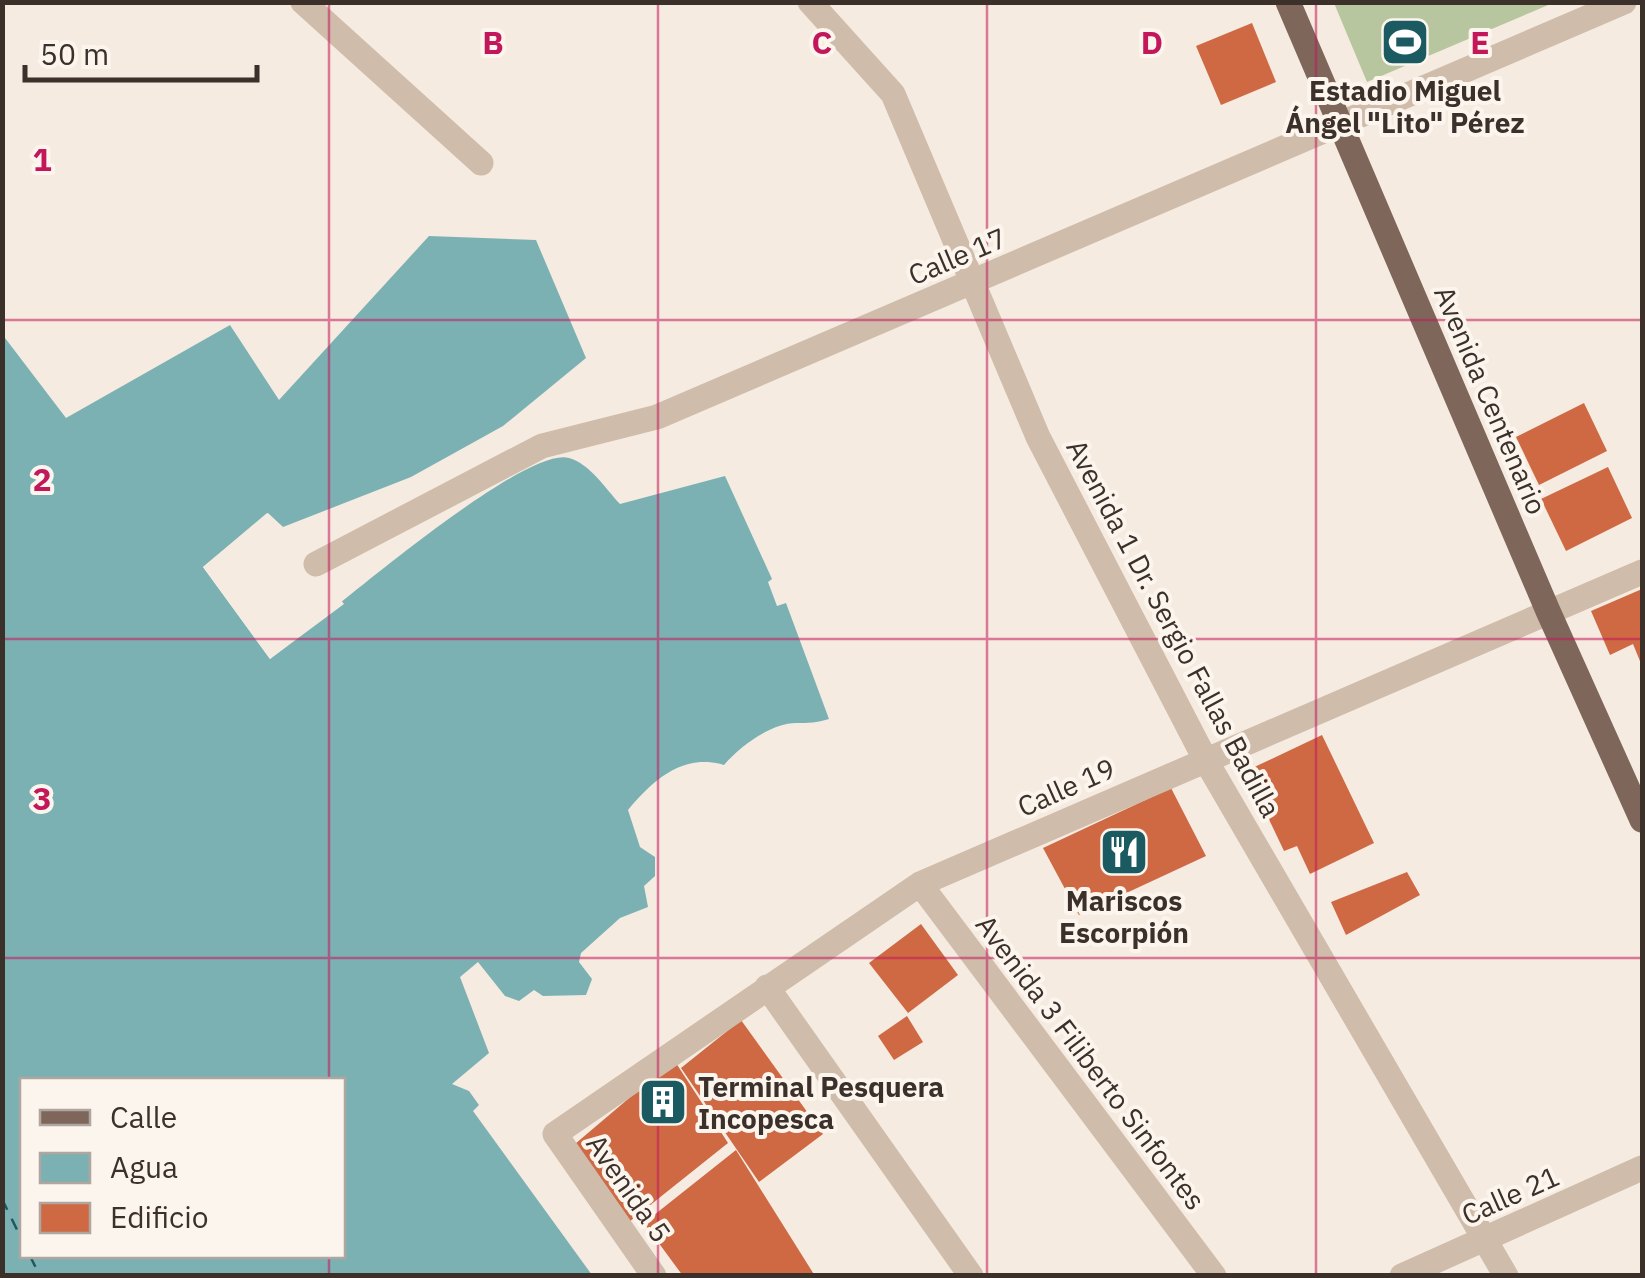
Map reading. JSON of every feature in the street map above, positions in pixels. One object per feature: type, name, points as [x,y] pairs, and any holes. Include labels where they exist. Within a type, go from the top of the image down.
[{"type":"main road","name":"Avenida Centenario","points":[[1288,2],[1548,612],[1642,820]]},
{"type":"street","points":[[302,2],[481,163]]},
{"type":"street","name":"Avenida 1 Dr. Sergio Fallas Badilla","points":[[810,2],[893,94],[1038,437],[1204,759],[1506,1276]]},
{"type":"street","name":"Calle 17","points":[[316,564],[542,446],[657,417],[1624,2]]},
{"type":"street","name":"Calle 19","points":[[555,1134],[920,884],[1642,572]]},
{"type":"street","name":"Avenida 3 Filiberto Sinfontes","points":[[920,884],[1214,1276]]},
{"type":"street","points":[[767,987],[971,1276]]},
{"type":"street","name":"Avenida 5","points":[[555,1134],[654,1276]]},
{"type":"street","name":"Calle 21","points":[[1402,1276],[1642,1168]]},
{"type":"green space","name":"Estadio Miguel Ángel \"Lito\" Pérez","points":[[1334,3],[1553,3],[1367,82]]},
{"type":"water","points":[[429,236],[536,240],[586,358],[503,426],[411,477],[283,527],[267,513],[203,567],[270,659],[466,507],[544,461],[569,458],[590,471],[620,504],[725,476],[772,579],[768,582],[777,606],[786,603],[829,719],[776,727],[747,744],[724,765],[709,762],[682,766],[659,779],[628,810],[640,847],[655,857],[655,876],[644,886],[648,907],[620,918],[581,953],[579,962],[592,979],[586,995],[543,996],[534,990],[519,1001],[505,996],[478,962],[460,977],[489,1053],[452,1084],[469,1091],[479,1105],[473,1111],[592,1275],[3,1275],[2,334],[66,418],[230,325],[279,400]]},
{"type":"pier","points":[[268,513],[287,531],[267,519],[210,568],[271,652],[341,600],[344,604],[270,659],[203,567]]},
{"type":"building","points":[[1252,23],[1276,82],[1221,105],[1196,46]]},
{"type":"building","points":[[1584,403],[1607,451],[1539,485],[1516,437]]},
{"type":"building","points":[[1608,467],[1632,518],[1566,551],[1541,499]]},
{"type":"building","points":[[1642,589],[1642,666],[1633,644],[1610,655],[1591,611]]},
{"type":"building","points":[[1322,735],[1374,843],[1310,874],[1297,846],[1284,851],[1246,771]]},
{"type":"building","name":"Mariscos Escorpión","points":[[1171,788],[1206,856],[1079,915],[1043,848]]},
{"type":"building","points":[[1407,872],[1420,895],[1346,935],[1331,902]]},
{"type":"building","points":[[921,924],[958,975],[908,1013],[869,963]]},
{"type":"building","points":[[907,1016],[923,1042],[894,1060],[878,1036]]},
{"type":"building","name":"Terminal Pesquera Incopesca","points":[[741,1020],[823,1134],[759,1182],[681,1068]]},
{"type":"building","name":"Terminal Pesquera Incopesca","points":[[674,1060],[728,1143],[629,1222],[575,1144]]},
{"type":"building","name":"Terminal Pesquera Incopesca","points":[[736,1150],[815,1276],[683,1276],[644,1223]]},
{"type":"ferry route","points":[[2,1199],[20,1236]]},
{"type":"ferry route","points":[[31,1258],[40,1276]]},
{"type":"place","name":"Estadio Miguel Ángel \"Lito\" Pérez","points":[[1405,42]]},
{"type":"place","name":"Mariscos Escorpión","points":[[1124,852]]},
{"type":"place","name":"Terminal Pesquera Incopesca","points":[[663,1102]]}]
